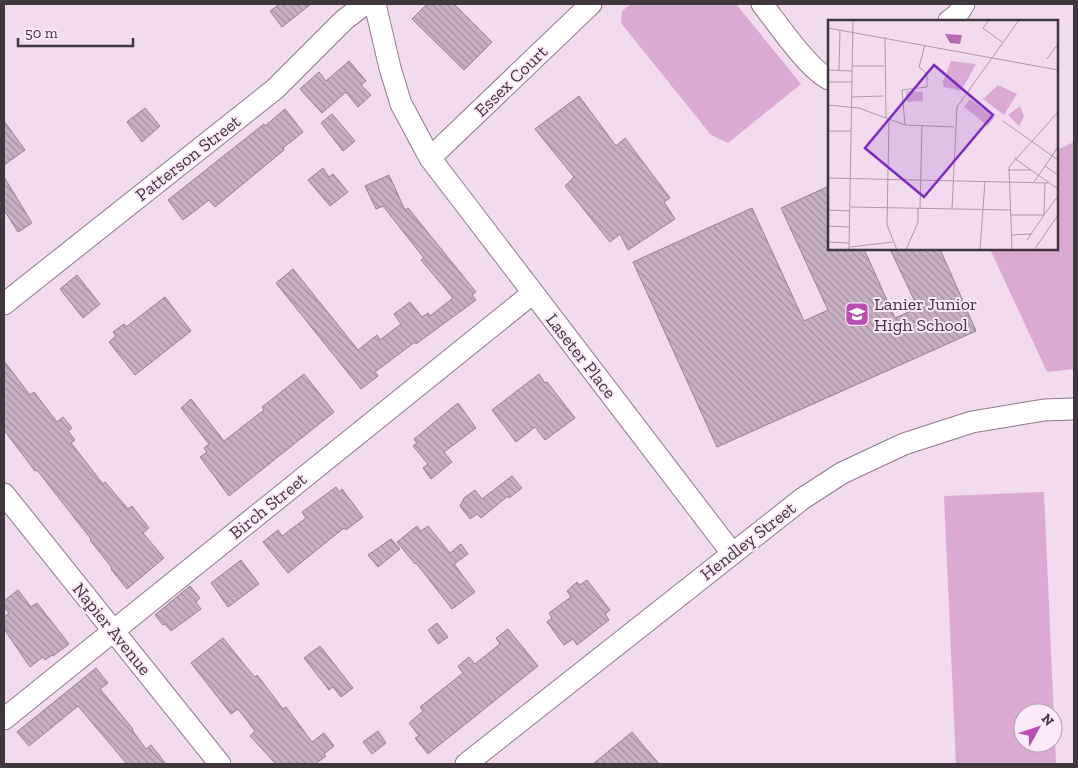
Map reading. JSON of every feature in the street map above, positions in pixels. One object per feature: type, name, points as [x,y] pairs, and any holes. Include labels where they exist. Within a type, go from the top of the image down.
[{"type":"street","name":"Patterson Street","points":[[4,304],[275,89],[344,20],[365,4]]},
{"type":"street","name":"Laseter Place","points":[[375,4],[390,68],[401,104],[430,158],[532,294],[732,553]]},
{"type":"street","name":"Essex Court","points":[[430,158],[591,4]]},
{"type":"street","points":[[762,4],[808,61],[820,74],[828,78]]},
{"type":"street","points":[[950,20],[957,15],[964,4]]},
{"type":"street","name":"Birch Street","points":[[4,718],[532,294]]},
{"type":"street","name":"Hendley Street","points":[[466,764],[732,553],[802,499],[842,473],[904,444],[972,422],[1044,410],[1074,409]]},
{"type":"street","name":"Napier Avenue","points":[[4,494],[220,764]]},
{"type":"shaded area","points":[[631,4],[736,4],[801,84],[728,143],[711,135],[621,23],[622,11]]},
{"type":"shaded area","points":[[1074,142],[1074,369],[1047,372],[990,250],[1058,250],[1058,150]]},
{"type":"shaded area","points":[[1044,492],[1053,703],[1013,703],[1013,753],[1056,753],[1056,764],[956,764],[944,496]]},
{"type":"building","points":[[280,4],[311,4],[282,27],[270,11]]},
{"type":"building","points":[[427,4],[454,4],[492,42],[464,70],[412,19]]},
{"type":"building","points":[[349,61],[366,81],[361,85],[371,95],[358,107],[346,92],[322,113],[300,89],[319,72],[326,81]]},
{"type":"building","points":[[579,96],[616,146],[625,138],[670,198],[664,202],[675,219],[628,250],[620,234],[610,242],[565,186],[574,177],[535,129]]},
{"type":"building","points":[[145,108],[160,126],[142,142],[127,122]]},
{"type":"building","points":[[285,109],[303,132],[215,207],[209,200],[183,220],[168,200]]},
{"type":"building","points":[[332,114],[355,141],[343,151],[321,123]]},
{"type":"building","points":[[4,121],[25,150],[4,165]]},
{"type":"building","points":[[323,168],[329,177],[333,174],[348,192],[330,206],[308,180]]},
{"type":"building","points":[[389,175],[405,210],[408,208],[476,292],[472,295],[476,300],[375,372],[378,376],[361,389],[276,283],[293,269],[358,350],[377,335],[380,340],[401,324],[394,314],[410,302],[422,317],[428,313],[430,316],[453,298],[421,260],[424,258],[383,206],[376,209],[365,186]]},
{"type":"building","points":[[4,177],[32,223],[18,232],[4,210]]},
{"type":"building","name":"Lanier Junior High School","points":[[828,186],[828,250],[864,250],[895,318],[918,308],[890,250],[940,250],[976,331],[717,447],[633,262],[752,208],[804,321],[828,310],[781,208]]},
{"type":"building","points":[[77,275],[100,304],[83,318],[60,289]]},
{"type":"building","points":[[165,297],[191,331],[135,375],[109,342],[116,336],[113,332],[124,324],[126,327]]},
{"type":"building","points":[[4,361],[30,395],[34,392],[57,422],[63,417],[72,428],[68,431],[75,440],[71,443],[103,484],[105,482],[128,509],[132,506],[149,528],[143,533],[164,558],[127,589],[91,539],[4,430]]},
{"type":"building","points":[[304,374],[334,412],[229,496],[200,457],[207,452],[204,448],[209,444],[181,408],[191,399],[224,441],[264,410],[262,407]]},
{"type":"building","points":[[539,374],[575,418],[545,440],[535,427],[516,442],[492,410]]},
{"type":"building","points":[[458,403],[476,428],[444,452],[452,462],[431,479],[423,468],[428,464],[413,446],[417,443],[414,439]]},
{"type":"building","points":[[512,476],[522,488],[509,498],[508,496],[481,518],[477,514],[470,519],[460,506],[464,498],[475,490],[482,499]]},
{"type":"building","points":[[336,487],[339,492],[342,489],[363,517],[346,530],[344,528],[288,573],[263,542],[278,530],[282,536],[306,518],[302,512]]},
{"type":"building","points":[[417,526],[421,531],[428,526],[450,553],[461,544],[468,554],[454,564],[475,592],[452,609],[397,542]]},
{"type":"building","points":[[391,539],[400,549],[378,567],[368,555]]},
{"type":"building","points":[[241,560],[259,584],[228,607],[211,583]]},
{"type":"building","points":[[587,580],[610,610],[605,614],[609,620],[577,645],[573,639],[564,645],[547,622],[552,618],[549,613],[571,597],[567,591],[577,582],[580,585]]},
{"type":"building","points":[[190,586],[200,598],[196,602],[201,609],[171,631],[155,615]]},
{"type":"building","points":[[18,590],[31,607],[37,603],[69,644],[53,656],[45,660],[43,657],[30,667],[4,629],[4,617],[9,613],[4,607],[4,601]]},
{"type":"building","points":[[437,623],[448,637],[438,644],[428,630]]},
{"type":"building","points":[[508,629],[538,666],[428,754],[415,738],[419,736],[409,723],[423,711],[420,707],[463,673],[458,666],[469,657],[475,664],[500,644],[496,638]]},
{"type":"building","points":[[223,638],[255,677],[257,675],[283,709],[286,707],[312,742],[324,733],[334,746],[324,754],[326,756],[315,764],[276,764],[250,736],[255,731],[238,709],[231,714],[191,663]]},
{"type":"building","points":[[320,646],[353,688],[341,697],[333,687],[329,690],[304,658]]},
{"type":"building","points":[[96,668],[108,683],[100,689],[133,729],[146,749],[151,745],[166,764],[127,764],[78,706],[29,746],[17,732]]},
{"type":"building","points":[[378,731],[386,743],[372,754],[363,742]]},
{"type":"building","points":[[632,732],[659,764],[593,764]]},
{"type":"place","name":"Lanier Junior High School","points":[[857,314]]}]
